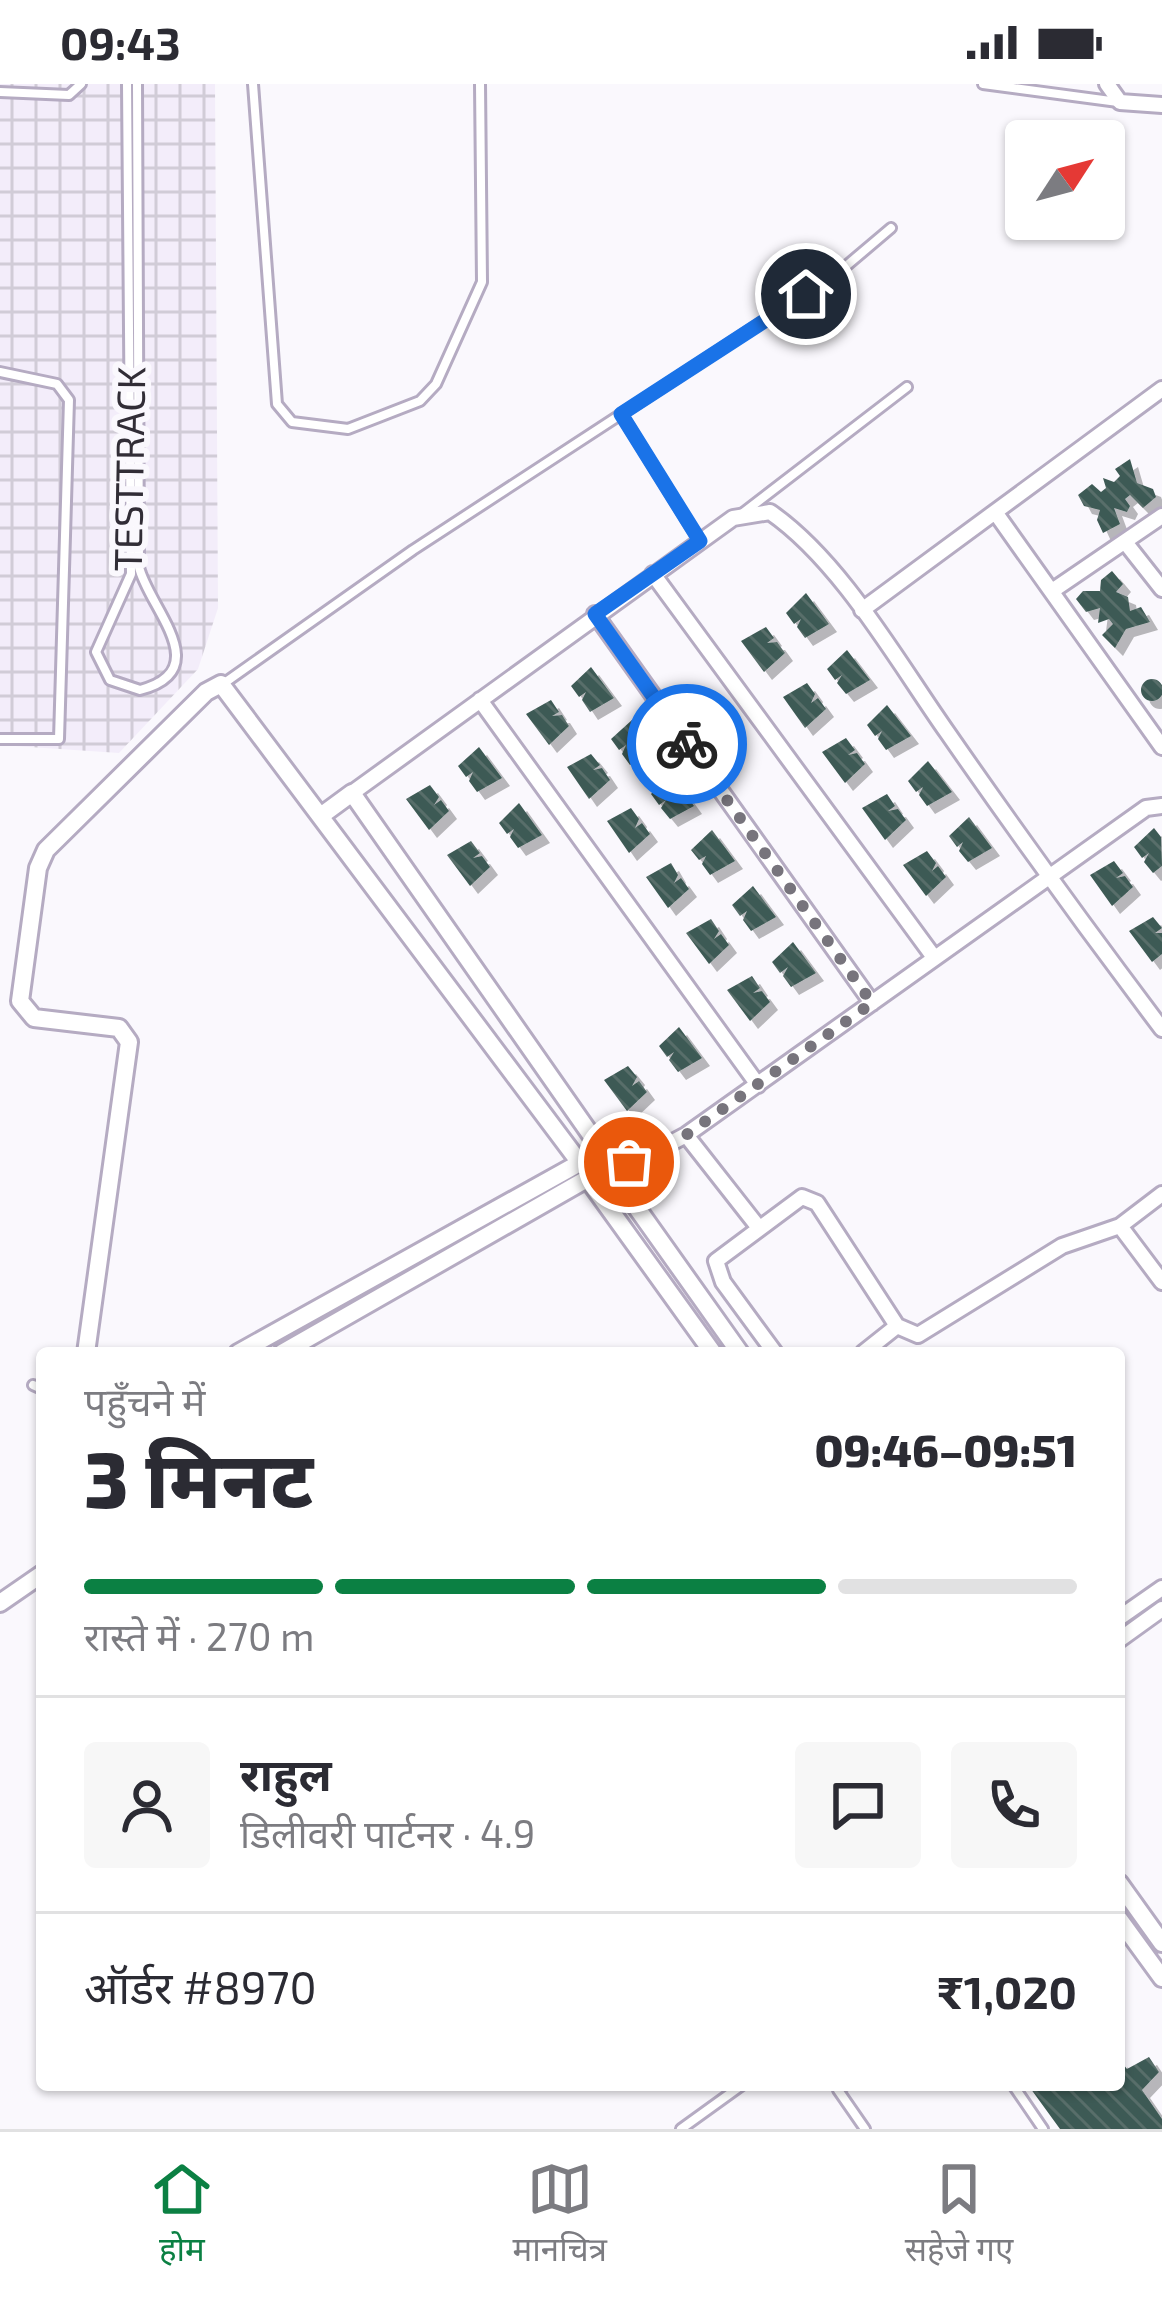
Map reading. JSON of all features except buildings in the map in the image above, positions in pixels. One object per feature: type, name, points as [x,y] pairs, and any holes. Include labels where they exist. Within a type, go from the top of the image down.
[{"type":"street","points":[[1107,84],[1120,102],[1162,105]]},
{"type":"street","points":[[862,610],[1162,389]]},
{"type":"street","points":[[322,815],[700,541],[737,517],[770,512],[789,525],[862,610],[1047,876],[1162,1029]]},
{"type":"street","points":[[995,512],[1162,747]]},
{"type":"street","points":[[1052,591],[1162,516]]},
{"type":"street","points":[[1125,542],[1162,589]]},
{"type":"street","points":[[653,574],[933,956]]},
{"type":"street","points":[[595,614],[872,1003]]},
{"type":"street","points":[[87,1347],[129,1042],[119,1028],[34,1018],[24,1012],[20,1001],[38,868],[62,834],[206,692],[221,685],[322,815],[709,1347]]},
{"type":"street","points":[[480,700],[758,1085]]},
{"type":"street","points":[[352,793],[736,1347]]},
{"type":"street","points":[[582,1171],[584,1149],[606,1159],[639,1160],[686,1135],[1047,876],[1146,808],[1162,806]]},
{"type":"street","points":[[686,1135],[759,1228]]},
{"type":"street","points":[[249,1347],[606,1159]]},
{"type":"street","points":[[292,1347],[582,1171]]},
{"type":"street","points":[[772,1347],[716,1269],[716,1261],[808,1196],[897,1326],[918,1335],[940,1326],[1062,1246],[1120,1226],[1162,1194]]},
{"type":"street","points":[[1120,1226],[1162,1282]]},
{"type":"street","points":[[871,1347],[897,1326]]},
{"type":"street","points":[[0,1603],[36,1578]]},
{"type":"street","points":[[1125,1614],[1162,1588]]},
{"type":"street","points":[[1125,1636],[1162,1609]]},
{"type":"street","points":[[1125,1891],[1162,1943]]},
{"type":"street","points":[[1125,1926],[1162,1978]]},
{"type":"lane","points":[[0,92],[70,95],[81,84]]},
{"type":"lane","name":"TESTTRACK","points":[[127,84],[131,574],[96,652],[110,680],[140,690],[167,674],[177,648],[168,622],[145,590],[139,567],[137,84]]},
{"type":"lane","points":[[253,84],[277,404],[292,422],[348,429],[421,401],[436,384],[482,282],[479,84]]},
{"type":"lane","points":[[983,84],[1120,102]]},
{"type":"lane","points":[[221,685],[838,272],[891,228]]},
{"type":"lane","points":[[0,372],[57,384],[69,400],[59,739],[0,739]]},
{"type":"lane","points":[[737,517],[908,387]]},
{"type":"lane","points":[[621,414],[700,541]]},
{"type":"lane","points":[[681,2129],[734,2091]]},
{"type":"lane","points":[[839,2091],[865,2129]]},
{"type":"lane","points":[[1017,2091],[1043,2129]]},
{"type":"shaded area","points":[[0,84],[215,84],[218,608],[198,669],[119,753],[0,745]]},
{"type":"way so far","points":[[629,1162],[686,1135],[872,1003],[687,744]]},
{"type":"route","points":[[687,744],[595,614],[700,541],[621,414],[806,294]]}]
